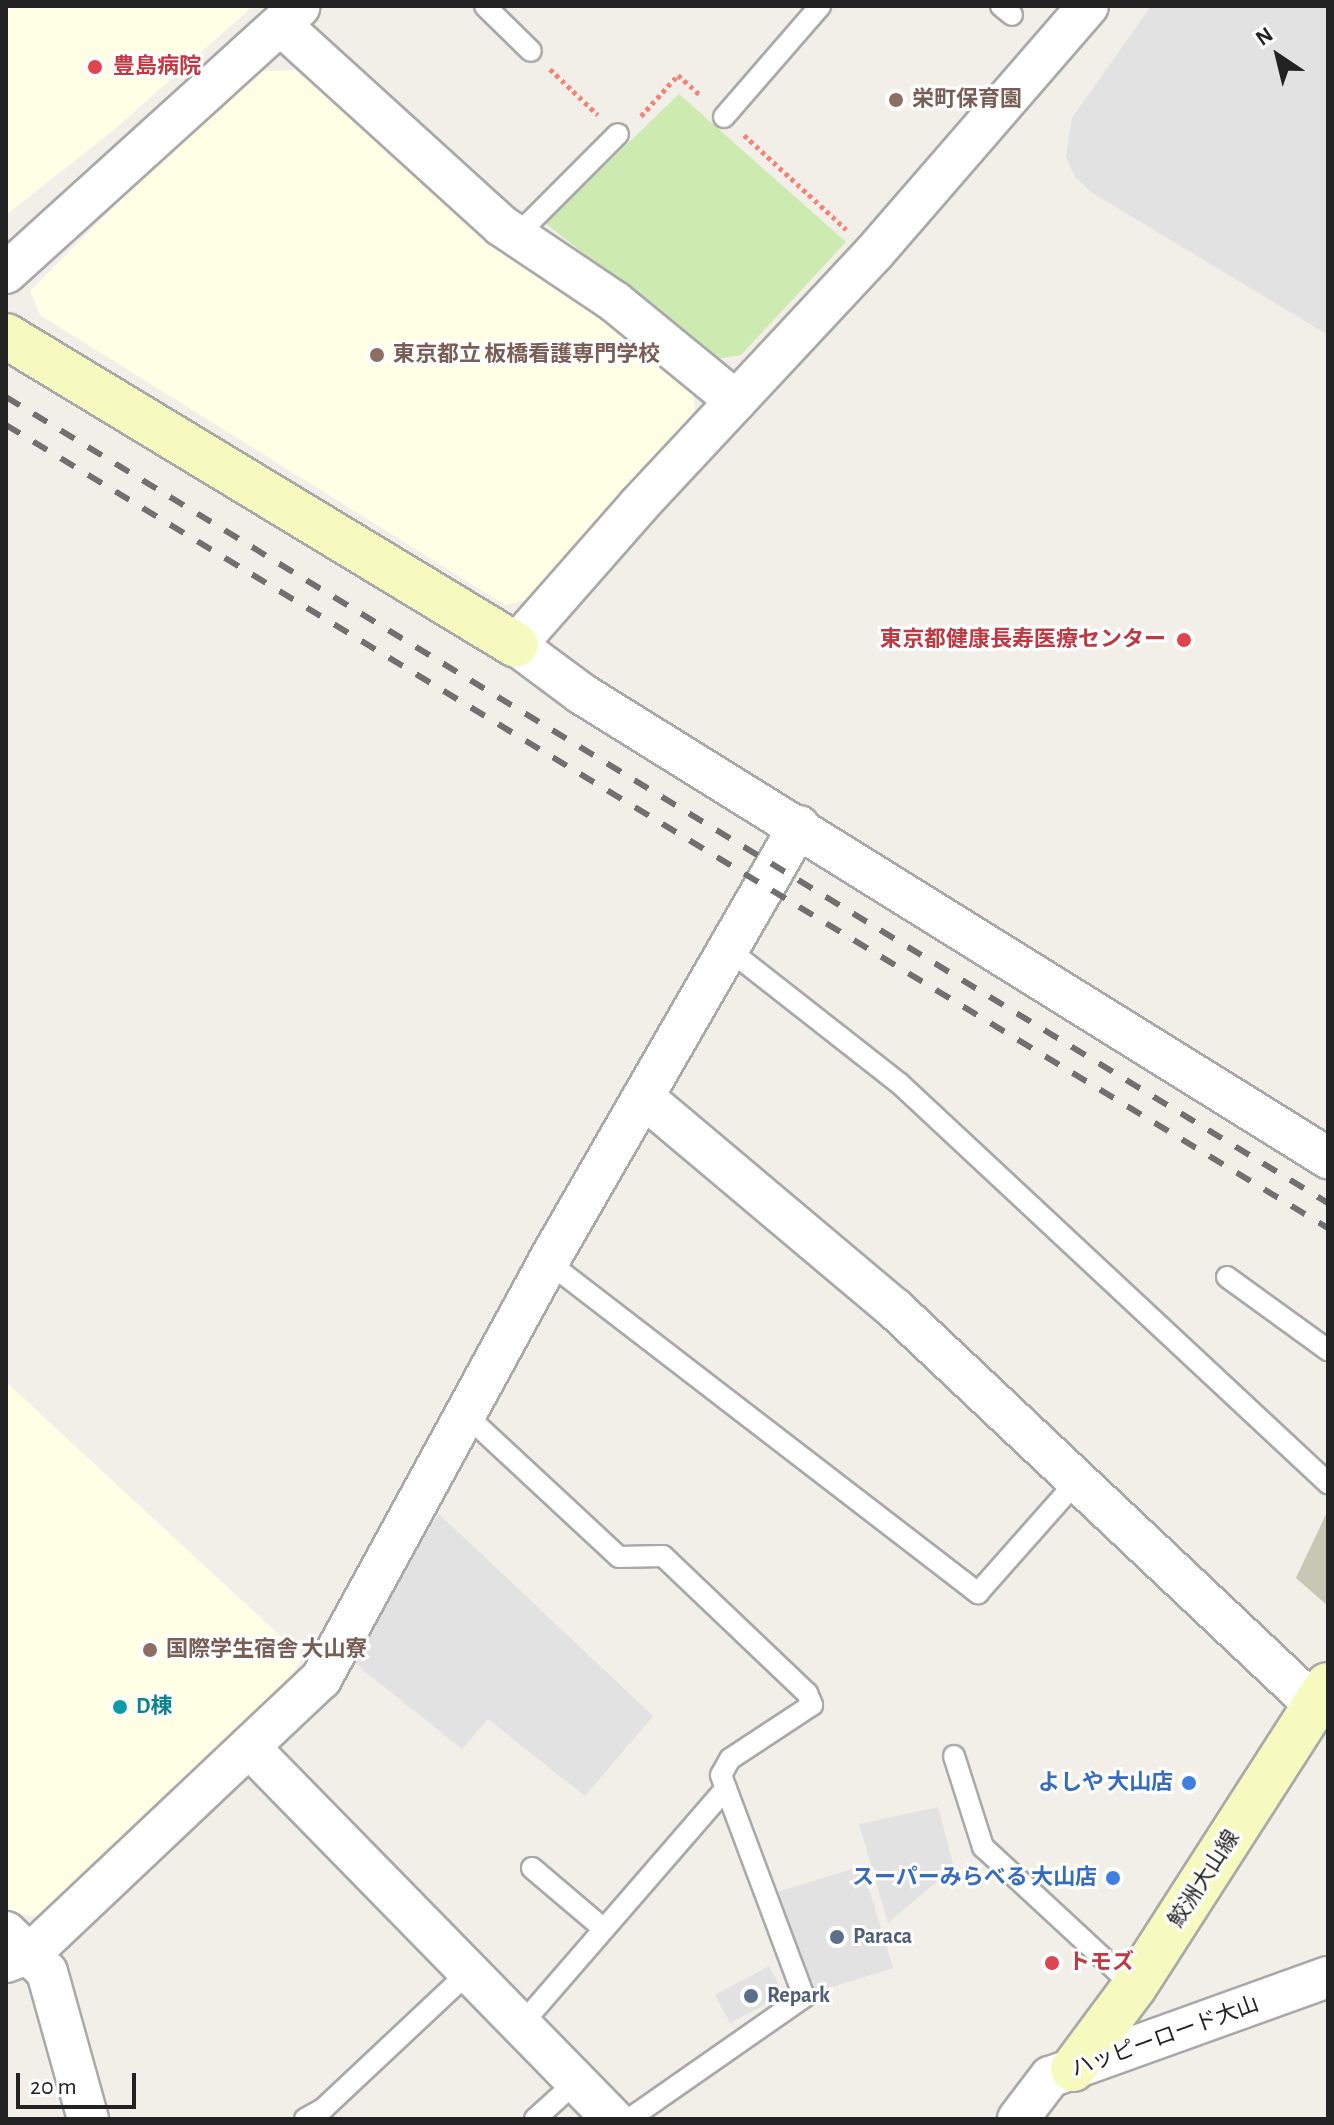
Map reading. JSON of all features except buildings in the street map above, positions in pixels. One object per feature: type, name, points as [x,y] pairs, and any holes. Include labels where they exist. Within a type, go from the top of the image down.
[{"type":"street","points":[[516,645],[873,254],[1088,6]]},
{"type":"street","points":[[6,273],[291,16],[516,236],[615,302],[736,401]]},
{"type":"street","points":[[6,336],[516,645],[582,694],[799,826],[1328,1158]]},
{"type":"street","points":[[88,2119],[47,1972],[15,1949],[249,1747],[321,1679],[548,1262],[799,826]]},
{"type":"street","points":[[643,1097],[895,1309],[1077,1481],[1325,1691]]},
{"type":"street","name":"鮫洲大山線","points":[[1073,2069],[1134,1987],[1325,1691]]},
{"type":"street","points":[[249,1747],[613,2119]]},
{"type":"street","name":"ハッピーロード大山","points":[[1018,2119],[1050,2077],[1328,1977]]},
{"type":"lane","points":[[485,6],[531,51]]},
{"type":"lane","points":[[724,117],[820,6]]},
{"type":"lane","points":[[516,236],[618,134]]},
{"type":"lane","points":[[728,949],[899,1083],[1328,1483]]},
{"type":"lane","points":[[548,1262],[978,1593],[1077,1481]]},
{"type":"lane","points":[[1227,1277],[1328,1350]]},
{"type":"lane","points":[[465,1414],[619,1557],[663,1556],[807,1693],[812,1705],[730,1759],[721,1775],[804,1997],[629,2119]]},
{"type":"lane","points":[[954,1756],[983,1847],[1134,1987]]},
{"type":"lane","points":[[521,2025],[726,1788]]},
{"type":"lane","points":[[532,1868],[604,1929]]},
{"type":"lane","points":[[305,2119],[323,2109],[469,1972]]},
{"type":"lane","points":[[535,2119],[577,2081]]},
{"type":"path","points":[[531,51],[618,134],[627,131],[678,75],[832,216]]},
{"type":"shaded area","name":"豊島病院","points":[[6,6],[253,6],[115,129],[6,215]]},
{"type":"shaded area","points":[[1151,6],[1328,6],[1328,335],[1091,192],[1075,177],[1066,157],[1072,118]]},
{"type":"shaded area","name":"東京都立 板橋看護専門学校","points":[[296,70],[497,247],[608,317],[693,393],[695,411],[531,599],[505,605],[40,315],[30,291],[248,72]]},
{"type":"shaded area","name":"国際学生宿舎 大山寮","points":[[6,1382],[303,1657],[283,1690],[41,1917],[6,1912]]},
{"type":"shaded area","points":[[1328,1510],[1328,1606],[1296,1578]]},
{"type":"shaded area","points":[[438,1513],[653,1716],[585,1796],[488,1719],[462,1749],[353,1662]]},
{"type":"shaded area","points":[[938,1807],[954,1867],[888,1923],[859,1824]]},
{"type":"shaded area","name":"Paraca","points":[[862,1866],[893,1968],[804,1996],[773,1893]]},
{"type":"shaded area","name":"Repark","points":[[769,1966],[784,1994],[730,2023],[715,1995]]},
{"type":"green space","points":[[679,94],[846,242],[741,355],[718,359],[545,223]]},
{"type":"railway","points":[[6,397],[1328,1203]]},
{"type":"railway","points":[[6,425],[1328,1228]]},
{"type":"place","name":"豊島病院","points":[[95,67]]},
{"type":"place","name":"栄町保育園","points":[[896,100]]},
{"type":"place","name":"東京都立 板橋看護専門学校","points":[[377,355]]},
{"type":"place","name":"東京都健康長寿医療センター","points":[[1184,640]]},
{"type":"place","name":"国際学生宿舎 大山寮","points":[[150,1650]]},
{"type":"place","name":"D棟","points":[[120,1707]]},
{"type":"place","name":"よしや 大山店","points":[[1189,1783]]},
{"type":"place","name":"スーパーみらべる 大山店","points":[[1113,1878]]},
{"type":"place","name":"Paraca","points":[[837,1937]]},
{"type":"place","name":"トモズ","points":[[1052,1963]]},
{"type":"place","name":"Repark","points":[[751,1996]]}]
